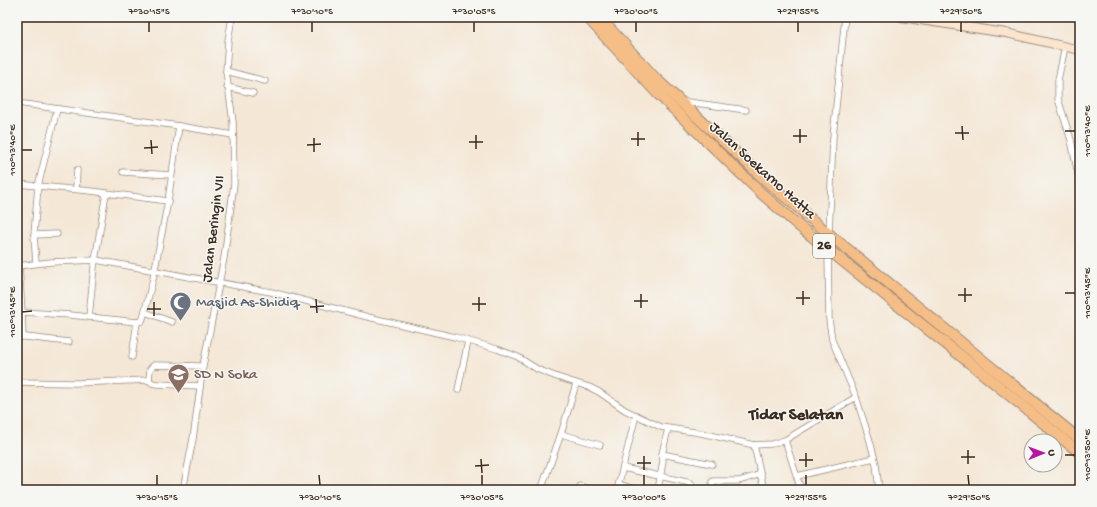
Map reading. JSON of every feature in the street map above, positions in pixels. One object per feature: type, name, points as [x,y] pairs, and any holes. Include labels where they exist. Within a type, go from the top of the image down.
[{"type":"highway","name":"Jalan Soekarno Hatta","points":[[587,17],[638,73],[761,193],[1080,453]]},
{"type":"highway","name":"Jalan Soekarno Hatta","points":[[599,17],[637,59],[772,186],[1080,440]]},
{"type":"street","name":"Jalan Beringin VII","points":[[183,490],[193,438],[203,366],[220,282],[234,184],[234,135],[226,71],[228,41],[232,17]]},
{"type":"street","points":[[829,234],[833,137],[845,17]]},
{"type":"street","points":[[901,17],[1006,33],[1080,50]]},
{"type":"street","points":[[961,26],[963,17]]},
{"type":"street","points":[[1065,47],[1058,80],[1058,99],[1071,140],[1080,184]]},
{"type":"street","points":[[226,71],[266,81]]},
{"type":"street","points":[[227,87],[253,93]]},
{"type":"street","points":[[680,101],[746,110]]},
{"type":"street","points":[[24,104],[234,135]]},
{"type":"street","points":[[36,263],[34,235],[38,186],[56,109]]},
{"type":"street","points":[[22,312],[137,322],[142,321],[154,274],[180,126]]},
{"type":"street","points":[[76,189],[77,170]]},
{"type":"street","points":[[123,172],[171,175]]},
{"type":"street","points":[[17,184],[76,189],[168,201]]},
{"type":"street","points":[[88,317],[106,194]]},
{"type":"street","points":[[34,235],[57,234]]},
{"type":"street","points":[[828,249],[829,320],[831,335],[837,354],[856,396],[874,458],[879,490]]},
{"type":"street","points":[[69,342],[20,336],[22,312],[19,268],[36,263],[95,263],[154,274],[220,282],[272,292],[368,318],[497,349],[518,357],[537,368],[576,384],[589,387],[625,410],[668,429],[701,433],[754,445],[772,444],[785,440],[856,396]]},
{"type":"street","points":[[145,312],[172,322]]},
{"type":"street","points":[[132,357],[137,322]]},
{"type":"street","points":[[458,390],[468,341]]},
{"type":"street","points":[[149,380],[150,368],[154,365],[203,366]]},
{"type":"street","points":[[17,382],[76,383],[149,380],[152,383],[158,384],[200,386]]},
{"type":"street","points":[[540,490],[561,434],[576,384]]},
{"type":"street","points":[[636,415],[618,487],[638,490]]},
{"type":"street","points":[[658,490],[663,461],[662,454],[668,429]]},
{"type":"street","points":[[561,434],[600,445]]},
{"type":"street","points":[[785,440],[801,490]]},
{"type":"street","points":[[754,445],[764,490]]},
{"type":"street","points":[[662,454],[712,464]]},
{"type":"street","points":[[797,476],[874,458]]},
{"type":"street","points":[[623,468],[691,483],[691,490]]},
{"type":"street","points":[[713,490],[713,481],[739,480],[760,474]]},
{"type":"street","points":[[580,486],[592,490]]},
{"type":"place","name":"Masjid As-Shidiq","points":[[180,322]]},
{"type":"place","name":"SD N Soka","points":[[178,394]]},
{"type":"district","name":"Tidar Selatan","points":[[796,416]]}]
